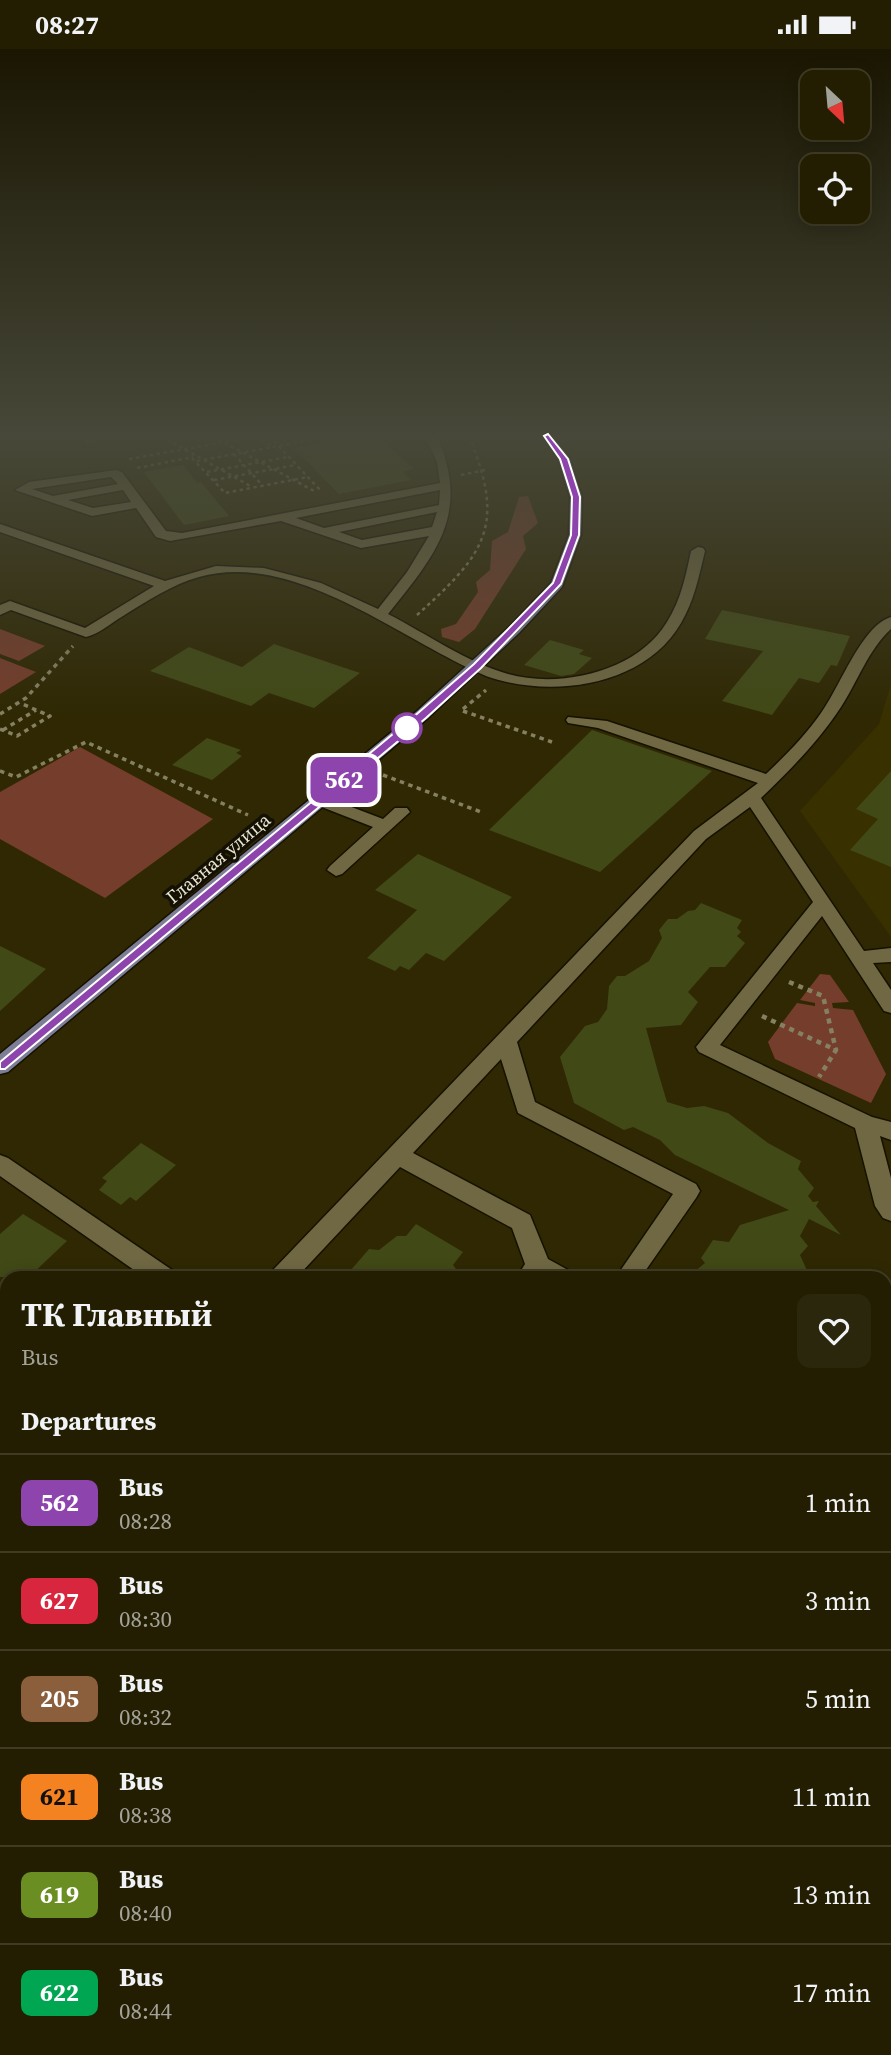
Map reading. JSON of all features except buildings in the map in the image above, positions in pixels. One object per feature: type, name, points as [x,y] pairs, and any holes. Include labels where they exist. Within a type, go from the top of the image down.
[{"type":"main road","name":"Главная улица","points":[[0,1066],[478,666],[557,584],[575,530]]},
{"type":"street","points":[[5,530],[166,586]]},
{"type":"street","points":[[158,530],[170,537],[211,530]]},
{"type":"street","points":[[317,530],[370,545],[439,530]]},
{"type":"street","points":[[324,532],[336,530]]},
{"type":"street","points":[[380,615],[416,570],[439,530]]},
{"type":"street","points":[[0,611],[10,605],[86,632],[185,577],[232,569],[263,571],[300,580],[349,599],[478,666],[510,679],[561,683],[603,675],[635,662],[655,648],[673,628],[690,592],[698,551]]},
{"type":"street","points":[[288,1271],[700,835],[752,797],[808,741],[884,639],[891,621]]},
{"type":"street","points":[[574,720],[601,724],[769,781]]},
{"type":"street","points":[[752,797],[891,1006]]},
{"type":"street","points":[[320,800],[385,826]]},
{"type":"street","points":[[336,870],[401,812]]},
{"type":"street","points":[[822,902],[706,1047],[865,1123],[891,1131]]},
{"type":"street","points":[[860,958],[891,955]]},
{"type":"street","points":[[506,1039],[526,1107],[688,1191],[632,1271]]},
{"type":"street","points":[[865,1123],[887,1206],[891,1211]]},
{"type":"street","points":[[397,1155],[522,1222],[541,1271]]},
{"type":"street","points":[[0,1164],[154,1271]]},
{"type":"path","points":[[402,628],[451,585],[486,536],[487,530]]},
{"type":"path","points":[[0,714],[26,698],[86,632]]},
{"type":"path","points":[[1,729],[17,736],[50,716],[19,703]]},
{"type":"path","points":[[1,729],[37,710]]},
{"type":"path","points":[[462,710],[552,742]]},
{"type":"path","points":[[0,771],[16,777],[86,742],[248,815]]},
{"type":"path","points":[[379,773],[481,812]]},
{"type":"path","points":[[766,972],[823,996],[836,1050],[807,1095]]},
{"type":"path","points":[[739,1006],[836,1050]]},
{"type":"shaded area","points":[[509,530],[530,530],[523,536],[526,549],[475,629],[459,642],[442,637],[441,629],[456,624],[478,592],[476,582],[490,570],[492,541]]},
{"type":"shaded area","points":[[0,629],[45,646],[19,661],[0,654]]},
{"type":"shaded area","points":[[0,658],[36,672],[0,694]]},
{"type":"shaded area","points":[[891,684],[891,937],[800,811],[879,724]]},
{"type":"shaded area","points":[[80,747],[213,819],[105,898],[0,839],[0,792]]},
{"type":"shaded area","points":[[820,974],[830,975],[849,1002],[832,1003],[833,1008],[853,1010],[886,1074],[871,1103],[775,1059],[768,1042],[797,1003],[815,1006],[815,1003],[800,1000]]},
{"type":"bus line","name":"562","points":[[0,1066],[478,666],[557,584],[575,530]]}]
